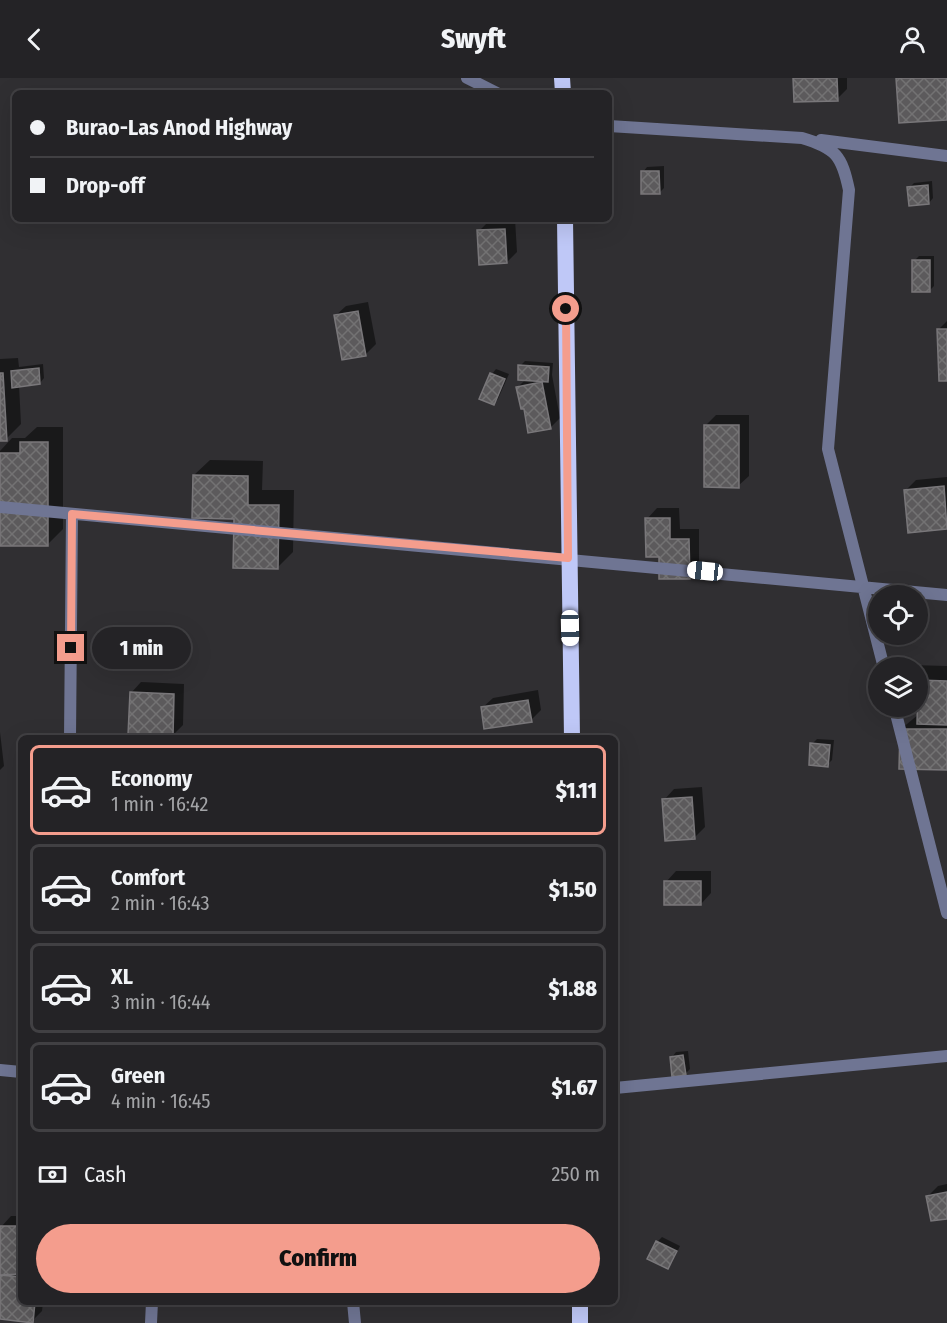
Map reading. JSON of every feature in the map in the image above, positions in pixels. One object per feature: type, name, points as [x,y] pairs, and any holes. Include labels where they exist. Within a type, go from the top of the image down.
[{"type":"highway","points":[[565,222],[572,735]]},
{"type":"highway","points":[[580,1305],[580,1323]]},
{"type":"street","points":[[467,78],[491,90]]},
{"type":"street","points":[[612,126],[802,138],[947,156]]},
{"type":"street","points":[[802,138],[827,146],[838,158],[845,171],[849,190],[828,449],[881,657]]},
{"type":"street","points":[[0,507],[947,595]]},
{"type":"street","points":[[70,735],[72,514]]},
{"type":"street","points":[[897,717],[947,912]]},
{"type":"street","points":[[618,1088],[947,1056]]},
{"type":"street","points":[[0,1070],[18,1072]]},
{"type":"street","points":[[151,1323],[152,1305]]},
{"type":"street","points":[[353,1305],[355,1323]]},
{"type":"building","points":[[793,78],[837,78],[838,101],[794,102]]},
{"type":"building","points":[[896,78],[947,78],[947,120],[899,123]]},
{"type":"building","points":[[641,171],[659,171],[660,194],[641,194]]},
{"type":"building","points":[[928,185],[929,204],[909,206],[907,187]]},
{"type":"building","points":[[505,229],[507,263],[479,265],[477,230]]},
{"type":"building","points":[[912,260],[930,260],[930,292],[912,292]]},
{"type":"building","points":[[358,311],[366,356],[342,360],[334,315]]},
{"type":"building","points":[[937,329],[947,329],[947,381],[939,381]]},
{"type":"building","points":[[518,365],[549,367],[548,382],[518,380]]},
{"type":"building","points":[[39,368],[40,384],[12,388],[11,371]]},
{"type":"building","points":[[0,373],[3,373],[7,441],[0,441]]},
{"type":"building","points":[[490,373],[505,379],[494,405],[479,399]]},
{"type":"building","points":[[542,382],[551,429],[528,433],[524,409],[521,409],[516,387]]},
{"type":"building","points":[[704,425],[739,425],[739,488],[704,487]]},
{"type":"building","points":[[20,442],[48,442],[48,546],[0,546],[0,453],[20,453]]},
{"type":"building","points":[[193,475],[248,476],[248,505],[279,505],[278,569],[233,568],[234,519],[192,518]]},
{"type":"building","points":[[944,486],[947,529],[908,533],[904,490]]},
{"type":"building","points":[[645,518],[670,518],[670,539],[689,539],[690,579],[659,579],[659,557],[646,557]]},
{"type":"building","points":[[928,680],[947,681],[947,725],[917,724],[917,717],[928,717]]},
{"type":"building","points":[[130,692],[174,694],[173,735],[128,735]]},
{"type":"building","points":[[528,700],[532,722],[484,729],[481,707]]},
{"type":"building","points":[[900,729],[947,729],[947,770],[899,769]]},
{"type":"building","points":[[810,743],[830,745],[828,767],[809,765]]},
{"type":"building","points":[[692,797],[695,839],[665,841],[662,799]]},
{"type":"building","points":[[664,881],[701,881],[701,905],[664,905]]},
{"type":"building","points":[[683,1055],[686,1075],[672,1077],[670,1057]]},
{"type":"building","points":[[947,1192],[947,1219],[931,1221],[926,1196]]},
{"type":"building","points":[[0,1226],[18,1226],[18,1274],[0,1275]]},
{"type":"building","points":[[656,1241],[677,1251],[668,1269],[647,1259]]},
{"type":"building","points":[[0,1275],[18,1277],[18,1305],[35,1305],[33,1323],[0,1319]]},
{"type":"route","points":[[71,648],[72,514],[568,558],[566,309]]}]
